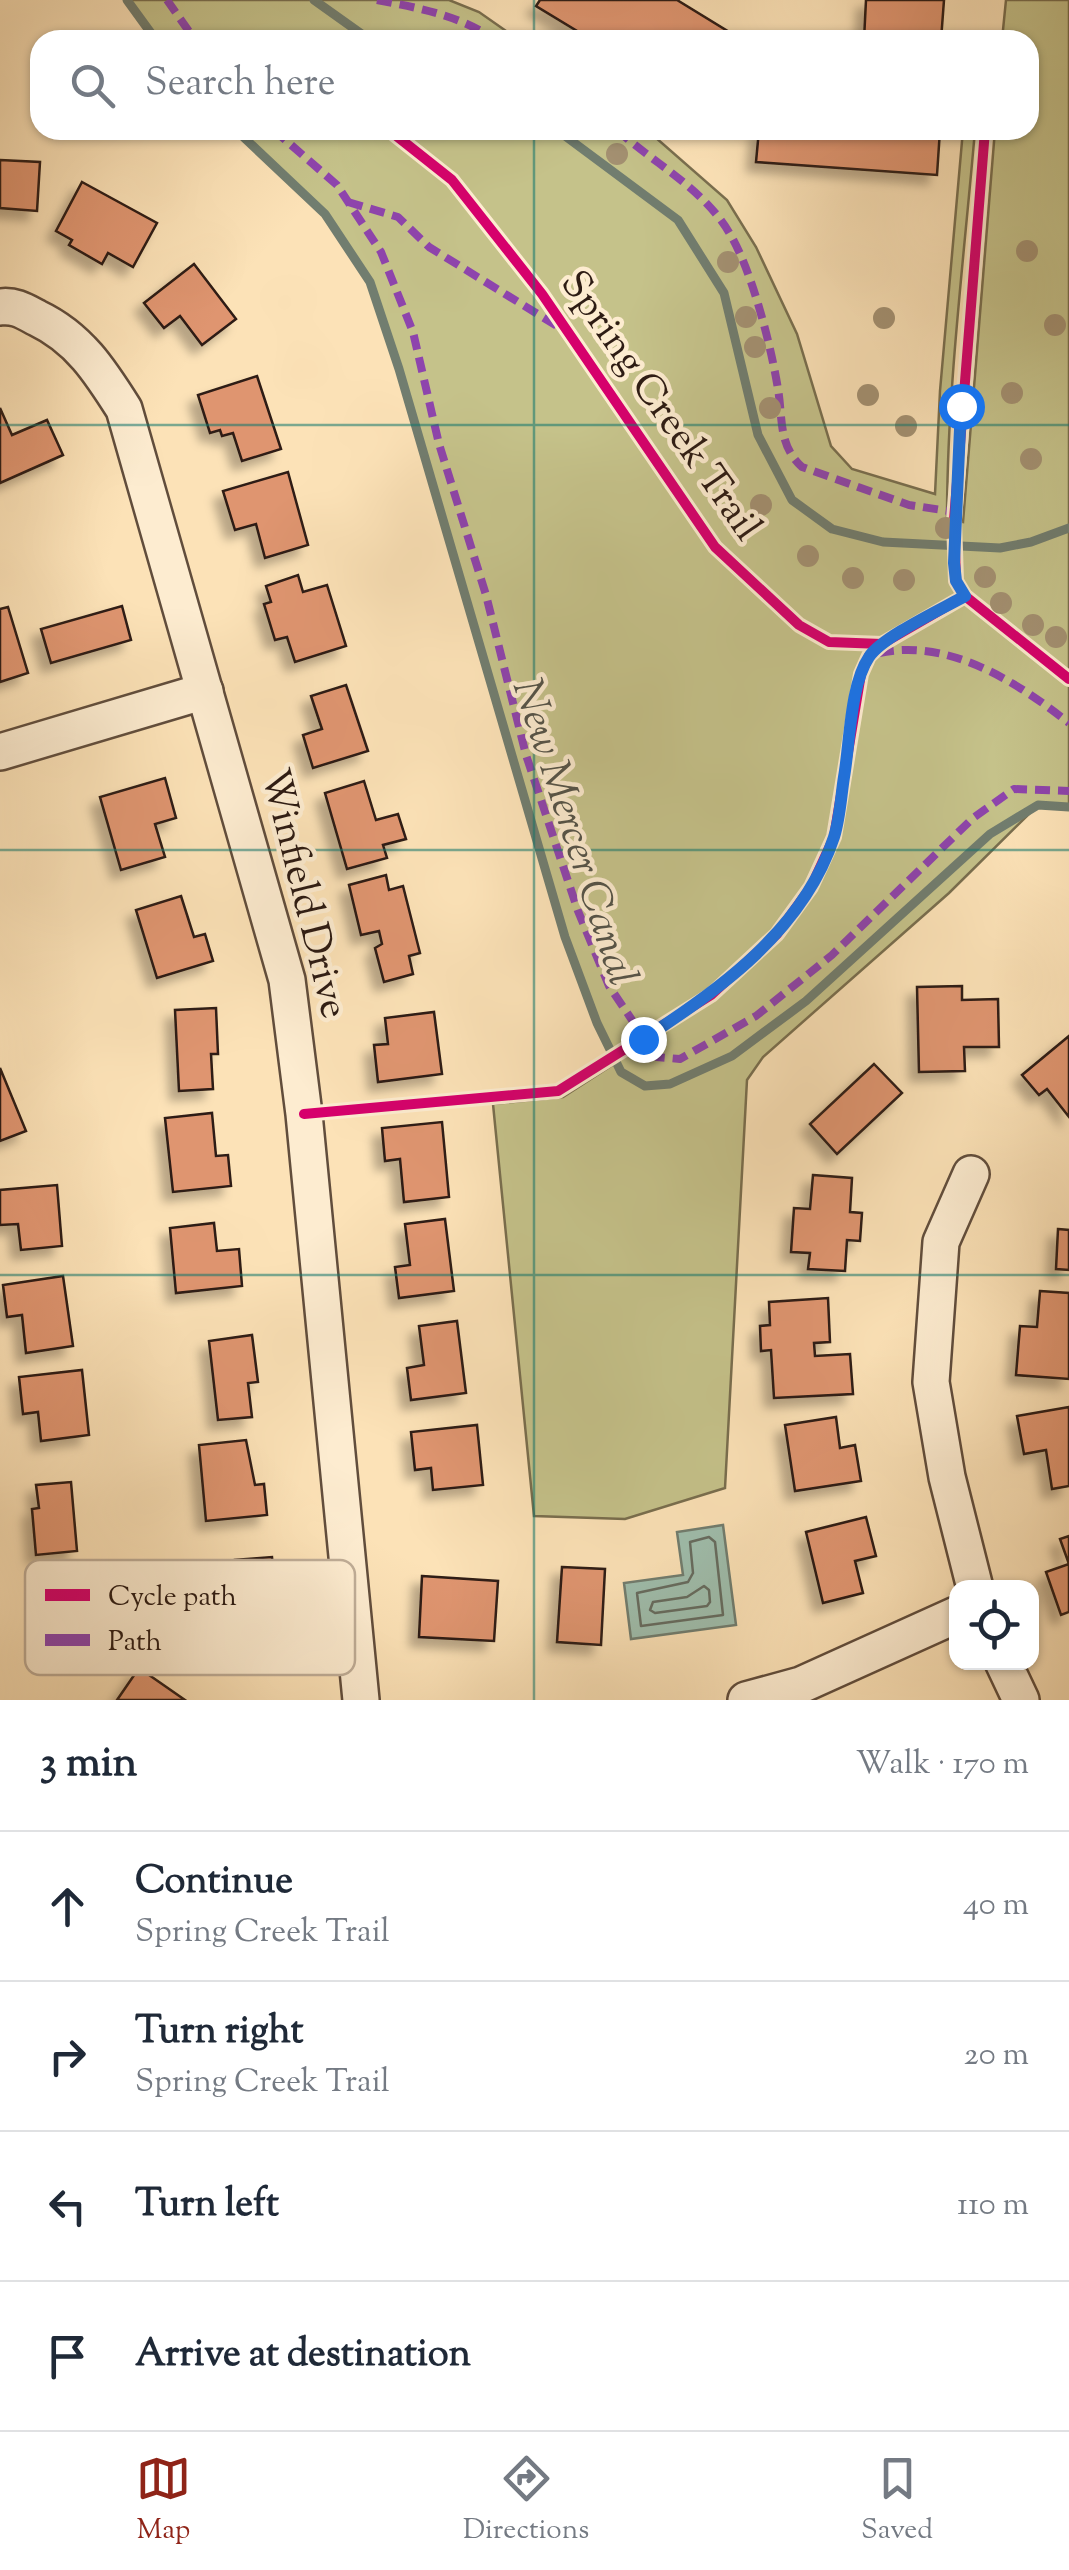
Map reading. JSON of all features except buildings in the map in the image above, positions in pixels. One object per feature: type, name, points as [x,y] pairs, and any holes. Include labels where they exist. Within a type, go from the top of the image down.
[{"type":"street","name":"Winfield Drive","points":[[0,307],[12,305],[60,328],[94,360],[124,410],[287,980],[304,1114],[347,1560]]},
{"type":"street","points":[[0,752],[205,692]]},
{"type":"street","points":[[971,1174],[940,1242],[931,1382],[947,1476],[973,1580]]},
{"type":"street","points":[[746,1700],[800,1685],[949,1618]]},
{"type":"street","name":"Winfield Drive","points":[[355,1638],[361,1700]]},
{"type":"street","points":[[1007,1670],[1021,1700]]},
{"type":"shaded area","points":[[127,0],[449,0],[479,12],[505,30],[149,30]]},
{"type":"shaded area","points":[[1006,0],[1069,0],[1069,807],[1038,805],[949,893],[763,1057],[747,1080],[725,1488],[625,1519],[534,1516],[493,1104],[563,1097],[617,1062],[597,1023],[565,937],[370,282],[325,214],[247,140],[658,140],[727,200],[756,247],[797,334],[831,446],[852,469],[935,494],[962,140],[974,140],[948,471],[947,519],[963,522],[994,140],[1039,140],[1039,30],[1003,30]]},
{"type":"water","points":[[723,1525],[736,1625],[631,1639],[624,1583],[683,1575],[677,1532]]},
{"type":"waterway","name":"New Mercer Canal","points":[[127,0],[149,30]]},
{"type":"waterway","points":[[314,0],[356,30]]},
{"type":"waterway","name":"New Mercer Canal","points":[[247,140],[325,214],[370,282],[565,937],[597,1023],[621,1072],[645,1086],[670,1084],[732,1056],[806,1001],[990,834],[1038,805],[1069,807]]},
{"type":"waterway","points":[[570,140],[678,220],[724,293],[758,435],[792,500],[832,529],[883,542],[1000,548],[1069,528]]},
{"type":"marked path","points":[[167,0],[188,30]]},
{"type":"marked path","points":[[377,0],[453,18],[480,30]]},
{"type":"marked path","points":[[285,140],[337,185],[381,252],[413,332],[439,444],[486,595],[526,755],[578,911],[609,986],[657,1057],[680,1059],[756,1016],[832,955],[973,818],[1014,789],[1069,791]]},
{"type":"marked path","points":[[630,140],[693,190],[730,234],[760,309],[775,372],[783,431],[794,459],[802,467],[909,505],[955,512]]},
{"type":"marked path","points":[[348,202],[398,217],[429,247],[557,326]]},
{"type":"marked path","points":[[879,653],[931,652],[981,667],[1069,723]]},
{"type":"cycle path","name":"Spring Creek Trail","points":[[402,140],[452,180],[542,294],[715,547],[799,625],[829,642],[882,644],[965,596]]},
{"type":"cycle path","points":[[984,140],[954,520],[956,581],[965,596],[1069,679]]},
{"type":"cycle path","points":[[304,1114],[558,1091],[711,995],[777,934],[811,887],[834,837],[861,674],[869,656],[882,644]]},
{"type":"route","points":[[643,1039],[712,995],[776,934],[811,888],[834,837],[861,674],[869,656],[882,644],[965,596],[956,581],[954,563],[961,406]]}]
